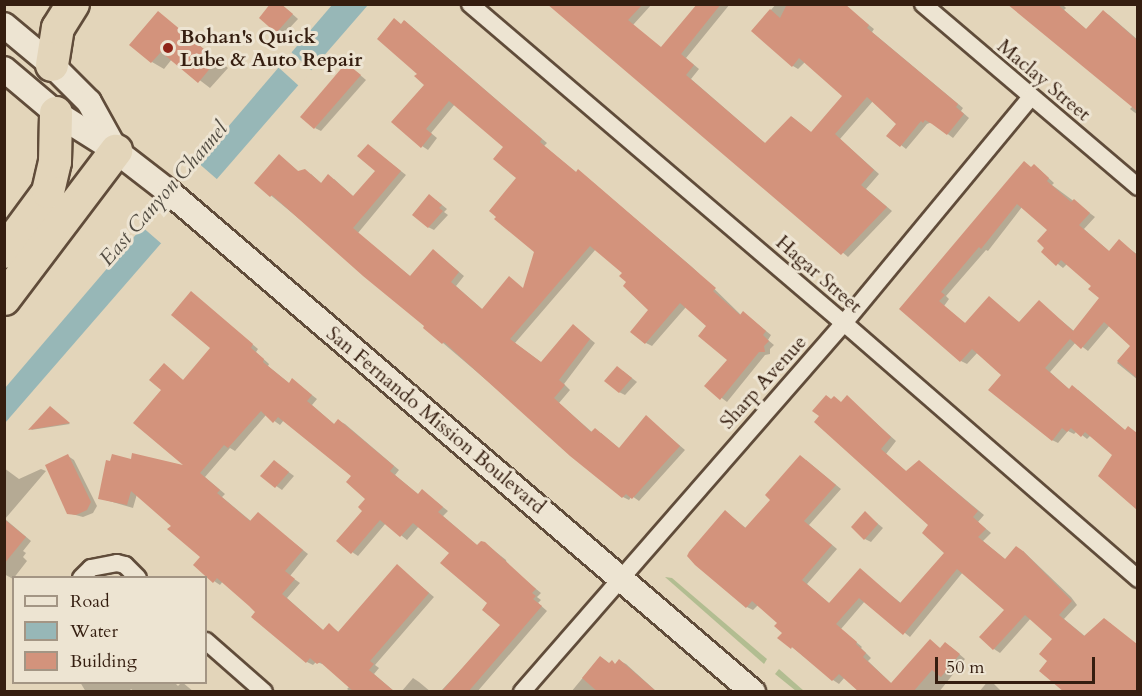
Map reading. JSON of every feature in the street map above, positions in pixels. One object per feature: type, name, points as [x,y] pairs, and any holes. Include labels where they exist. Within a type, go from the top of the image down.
[{"type":"highway","points":[[52,65],[58,28],[73,4]]},
{"type":"highway","points":[[4,252],[48,192],[55,162],[56,113]]},
{"type":"highway","points":[[4,299],[116,151]]},
{"type":"main road","name":"San Fernando Mission Boulevard","points":[[4,25],[52,65],[89,102],[116,151]]},
{"type":"main road","name":"San Fernando Mission Boulevard","points":[[4,69],[56,113],[116,151],[170,192],[753,692]]},
{"type":"street","name":"Hagar Street","points":[[470,4],[844,323],[1137,579]]},
{"type":"street","name":"Maclay Street","points":[[923,4],[1137,187]]},
{"type":"street","name":"Sharp Avenue","points":[[522,692],[844,323],[1031,97]]},
{"type":"street","points":[[83,576],[91,568],[117,563],[125,565],[136,576]]},
{"type":"street","points":[[207,641],[264,692]]},
{"type":"green space","points":[[665,577],[672,578],[767,659],[764,664]]},
{"type":"green space","points":[[779,669],[804,691],[796,691],[775,674]]},
{"type":"water","points":[[332,5],[368,5],[5,423],[5,388]]},
{"type":"pier","points":[[290,51],[312,71],[299,86],[277,66]]},
{"type":"pier","points":[[196,161],[219,181],[163,245],[140,225]]},
{"type":"building","points":[[270,4],[281,4],[293,14],[276,33],[259,18]]},
{"type":"building","points":[[547,4],[643,4],[628,20],[661,47],[697,4],[721,4],[681,54],[694,65],[686,75],[765,143],[791,116],[811,132],[842,96],[799,58],[792,67],[751,31],[770,9],[780,18],[787,4],[845,4],[869,25],[867,28],[958,104],[956,107],[964,114],[947,135],[925,120],[923,123],[921,121],[900,147],[886,136],[896,124],[867,97],[835,134],[874,170],[861,185],[887,207],[841,255]]},
{"type":"building","points":[[1007,4],[1057,4],[1086,29],[1103,10],[1137,40],[1137,111]]},
{"type":"building","name":"Bohan's Quick Lube & Auto Repair","points":[[158,11],[217,60],[198,83],[161,52],[151,63],[129,45]]},
{"type":"building","points":[[394,18],[401,24],[404,20],[542,139],[540,142],[576,172],[578,169],[716,288],[713,291],[740,315],[743,311],[766,331],[763,335],[769,341],[764,346],[765,352],[759,352],[720,400],[704,386],[727,360],[698,336],[706,326],[680,303],[645,344],[630,332],[648,310],[623,286],[626,282],[619,276],[622,273],[590,246],[510,339],[541,362],[573,324],[590,339],[559,380],[565,385],[554,398],[591,432],[595,428],[619,448],[646,415],[680,446],[632,499],[626,494],[622,498],[570,456],[444,342],[442,344],[272,195],[270,197],[254,183],[279,154],[298,171],[305,169],[321,183],[328,174],[353,196],[375,171],[357,156],[368,144],[401,171],[353,228],[410,276],[433,249],[459,272],[451,282],[482,309],[509,276],[523,288],[534,252],[494,219],[496,217],[489,211],[516,178],[493,159],[503,147],[449,101],[426,129],[432,134],[421,148],[391,122],[424,85],[414,76],[417,74],[377,39]]},
{"type":"building","points":[[346,63],[361,75],[314,129],[300,117]]},
{"type":"building","points":[[1024,161],[1031,167],[1034,164],[1049,178],[1047,181],[1071,202],[1074,199],[1090,213],[1079,225],[1109,251],[1119,239],[1137,255],[1137,378],[1117,361],[1130,346],[1104,322],[1081,349],[1070,339],[1045,368],[1069,389],[1072,385],[1125,430],[1128,426],[1137,433],[1137,510],[1098,476],[1112,455],[1085,432],[1081,437],[1071,428],[1067,432],[1062,428],[1052,441],[988,390],[1001,375],[972,349],[960,362],[899,309]],"holes":[[[1017,204],[1047,230],[1037,241],[1044,248],[1041,252],[1056,266],[1061,260],[1091,286],[1088,289],[1099,298],[1073,331],[1039,300],[1019,322],[989,296],[965,323],[939,301],[945,295],[941,292],[979,247],[981,249]]]},
{"type":"building","points":[[429,194],[442,205],[439,208],[443,211],[428,228],[412,215]]},
{"type":"building","points":[[191,291],[253,344],[251,348],[264,359],[263,362],[289,383],[292,378],[312,395],[307,401],[334,424],[338,419],[394,466],[390,471],[418,494],[422,489],[443,507],[438,512],[477,545],[481,541],[485,542],[536,589],[532,593],[536,596],[533,599],[542,606],[468,692],[441,692],[500,625],[482,610],[487,603],[440,563],[449,553],[413,523],[400,537],[380,520],[351,554],[336,541],[362,511],[358,507],[365,499],[346,482],[351,476],[278,417],[273,423],[261,411],[228,448],[224,445],[200,473],[220,490],[217,493],[250,521],[258,512],[303,550],[285,571],[295,579],[282,594],[323,630],[329,623],[338,632],[397,564],[429,593],[370,661],[374,664],[369,670],[395,692],[354,692],[320,662],[317,664],[310,658],[306,663],[251,617],[255,612],[217,578],[213,583],[193,565],[200,557],[167,529],[171,526],[131,491],[127,505],[98,499],[106,460],[110,461],[112,454],[131,459],[132,453],[183,465],[133,423],[161,390],[149,380],[164,363],[183,380],[210,348],[171,315]]},
{"type":"building","points":[[617,366],[632,378],[619,393],[604,381]]},
{"type":"building","points":[[826,395],[831,399],[834,396],[841,402],[847,395],[891,437],[881,449],[906,471],[919,460],[978,511],[973,517],[986,529],[978,537],[1005,559],[1016,546],[1023,551],[1072,601],[1059,615],[1084,636],[1104,618],[1137,644],[1137,692],[1064,692],[1039,671],[1047,661],[1039,654],[1052,639],[1025,615],[993,650],[979,637],[1004,610],[957,569],[903,635],[859,598],[836,624],[857,642],[856,644],[866,653],[863,657],[891,683],[930,639],[940,648],[945,642],[960,654],[941,677],[932,670],[913,692],[859,692],[839,674],[832,681],[792,647],[791,649],[777,638],[782,633],[774,626],[777,623],[752,601],[746,608],[695,565],[687,556],[689,552],[725,510],[745,528],[770,500],[765,495],[800,455],[836,485],[804,521],[832,545],[802,580],[829,603],[860,568],[900,603],[944,553],[922,533],[928,525],[814,422],[819,416],[812,411]]},
{"type":"building","points":[[50,406],[70,423],[28,430]]},
{"type":"building","points":[[68,454],[91,502],[87,510],[76,515],[67,514],[45,465]]},
{"type":"building","points":[[274,460],[289,472],[275,488],[260,476]]},
{"type":"building","points":[[865,511],[878,524],[864,540],[851,527]]},
{"type":"building","points":[[4,519],[26,537],[4,564]]},
{"type":"building","points":[[600,656],[609,663],[612,660],[615,664],[619,659],[657,692],[598,692],[582,678]]},
{"type":"place","name":"Bohan's Quick Lube & Auto Repair","points":[[168,48]]},
{"type":"water label","name":"East Canyon Channel","points":[[164,194]]}]
